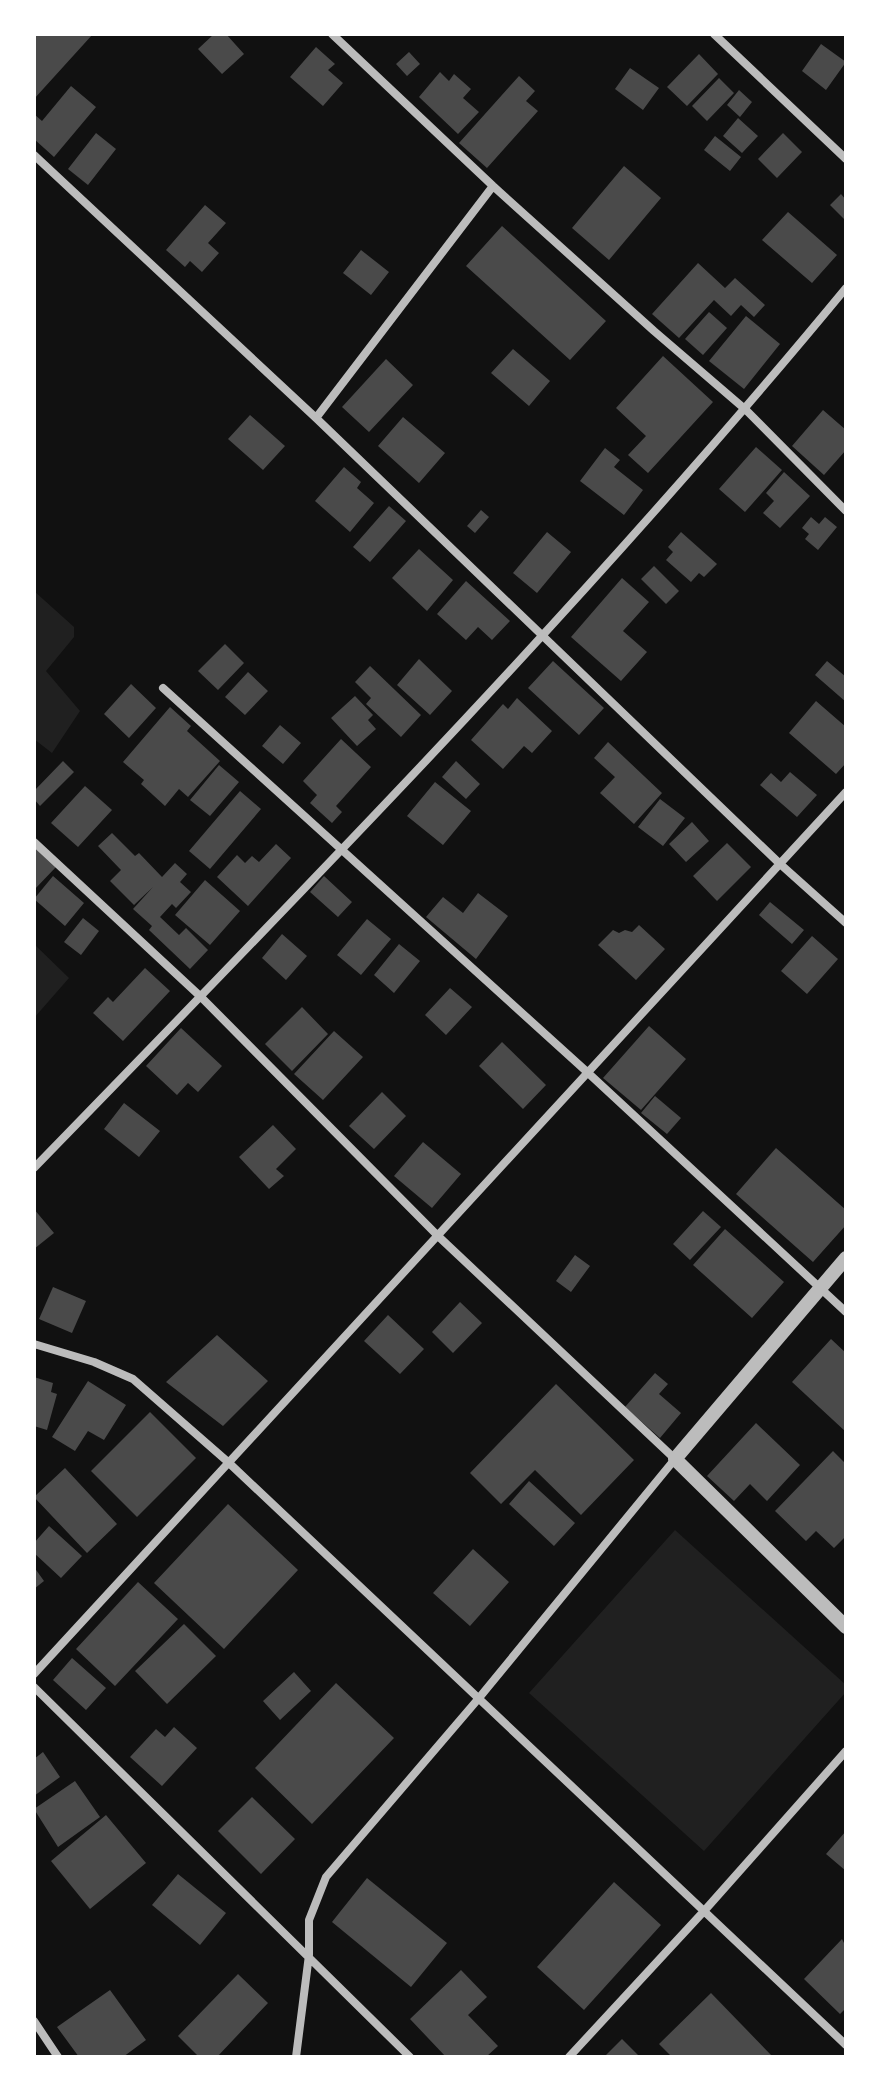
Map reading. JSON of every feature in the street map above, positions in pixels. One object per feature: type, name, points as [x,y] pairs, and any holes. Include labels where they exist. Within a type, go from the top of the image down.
[{"type":"street","points":[[332,34],[493,186],[746,410],[846,511]]},
{"type":"street","points":[[714,34],[846,159]]},
{"type":"street","points":[[34,155],[316,418],[779,863],[846,923]]},
{"type":"street","points":[[316,418],[493,186]]},
{"type":"street","points":[[34,1168],[341,851],[544,635],[746,410],[846,288]]},
{"type":"street","points":[[163,688],[586,1071],[846,1312]]},
{"type":"street","points":[[34,1674],[846,792]]},
{"type":"street","points":[[34,842],[201,997],[438,1236],[675,1459],[846,1627]]},
{"type":"street","points":[[296,2057],[309,1955],[309,1920],[326,1877],[846,1258]]},
{"type":"street","points":[[34,1344],[94,1362],[133,1379],[228,1462],[846,2045]]},
{"type":"street","points":[[34,1687],[410,2057]]},
{"type":"street","points":[[569,2057],[846,1751]]},
{"type":"street","points":[[34,2021],[58,2057]]},
{"type":"shaded area","points":[[34,591],[74,627],[74,637],[46,671],[80,711],[52,753],[34,739]]},
{"type":"shaded area","points":[[34,944],[69,978],[34,1018]]},
{"type":"shaded area","points":[[675,1530],[846,1685],[846,1692],[704,1851],[529,1693]]},
{"type":"building","points":[[34,34],[93,34],[34,99]]},
{"type":"building","points":[[214,34],[226,34],[244,54],[222,74],[198,49]]},
{"type":"building","points":[[821,44],[846,62],[826,90],[802,71]]},
{"type":"building","points":[[316,47],[335,64],[328,70],[343,83],[323,106],[290,77]]},
{"type":"building","points":[[409,52],[420,64],[407,76],[396,64]]},
{"type":"building","points":[[699,54],[718,74],[687,106],[667,87]]},
{"type":"building","points":[[630,68],[659,88],[643,110],[615,89]]},
{"type":"building","points":[[440,72],[449,81],[454,74],[471,89],[463,98],[479,112],[458,134],[419,97]]},
{"type":"building","points":[[519,76],[535,91],[526,101],[538,111],[487,168],[459,143]]},
{"type":"building","points":[[719,78],[734,93],[707,121],[692,106]]},
{"type":"building","points":[[71,86],[96,107],[54,157],[34,139],[34,114],[42,121]]},
{"type":"building","points":[[739,90],[752,102],[740,117],[727,105]]},
{"type":"building","points":[[738,118],[758,136],[742,153],[723,136]]},
{"type":"building","points":[[96,133],[116,149],[88,185],[68,169]]},
{"type":"building","points":[[783,133],[802,152],[777,178],[758,159]]},
{"type":"building","points":[[715,136],[741,157],[730,171],[704,150]]},
{"type":"building","points":[[624,166],[661,198],[609,260],[572,228]]},
{"type":"building","points":[[841,194],[846,200],[846,221],[830,205]]},
{"type":"building","points":[[205,205],[226,223],[208,243],[219,253],[202,272],[190,261],[185,267],[166,250]]},
{"type":"building","points":[[788,212],[837,255],[812,283],[762,240]]},
{"type":"building","points":[[502,226],[606,321],[570,360],[466,266]]},
{"type":"building","points":[[361,250],[389,272],[371,295],[343,273]]},
{"type":"building","points":[[698,263],[725,288],[735,278],[765,305],[754,317],[741,305],[731,316],[714,300],[679,338],[652,314]]},
{"type":"building","points":[[709,312],[727,328],[703,355],[685,339]]},
{"type":"building","points":[[746,316],[780,344],[744,389],[709,361]]},
{"type":"building","points":[[513,349],[550,381],[529,406],[491,373]]},
{"type":"building","points":[[663,356],[713,402],[648,473],[628,455],[646,436],[616,408]]},
{"type":"building","points":[[386,359],[413,385],[369,432],[342,407]]},
{"type":"building","points":[[823,410],[846,430],[846,450],[824,475],[792,446]]},
{"type":"building","points":[[250,415],[285,446],[263,470],[228,439]]},
{"type":"building","points":[[403,417],[445,453],[419,483],[378,446]]},
{"type":"building","points":[[756,447],[782,470],[745,512],[719,489]]},
{"type":"building","points":[[605,448],[620,460],[614,467],[643,490],[624,515],[580,481]]},
{"type":"building","points":[[344,467],[361,482],[357,488],[374,503],[350,532],[315,501]]},
{"type":"building","points":[[784,472],[810,496],[780,528],[763,513],[774,501],[766,493]]},
{"type":"building","points":[[389,506],[406,521],[370,562],[353,547]]},
{"type":"building","points":[[481,510],[489,517],[475,533],[467,526]]},
{"type":"building","points":[[811,517],[819,524],[825,517],[837,527],[818,550],[805,539],[809,534],[802,528]]},
{"type":"building","points":[[547,532],[571,552],[537,593],[513,573]]},
{"type":"building","points":[[681,532],[717,564],[704,577],[699,573],[691,582],[666,560],[673,552],[668,547]]},
{"type":"building","points":[[419,549],[453,580],[427,611],[392,578]]},
{"type":"building","points":[[654,566],[679,591],[666,604],[641,579]]},
{"type":"building","points":[[622,578],[649,602],[623,631],[647,652],[621,681],[571,637]]},
{"type":"building","points":[[466,581],[510,621],[492,640],[478,627],[466,640],[437,614]]},
{"type":"building","points":[[225,644],[244,663],[218,690],[198,671]]},
{"type":"building","points":[[419,659],[452,691],[430,715],[397,685]]},
{"type":"building","points":[[553,661],[604,708],[579,735],[528,688]]},
{"type":"building","points":[[827,661],[846,677],[846,702],[815,675]]},
{"type":"building","points":[[370,666],[421,715],[401,737],[366,704],[371,698],[355,682]]},
{"type":"building","points":[[248,672],[268,691],[245,715],[225,697]]},
{"type":"building","points":[[131,684],[156,708],[129,738],[104,714]]},
{"type":"building","points":[[355,696],[373,715],[368,720],[376,729],[357,746],[331,718]]},
{"type":"building","points":[[517,698],[552,731],[532,753],[524,746],[503,769],[471,740],[503,704],[508,709]]},
{"type":"building","points":[[816,701],[846,727],[846,763],[836,774],[789,733]]},
{"type":"building","points":[[170,707],[191,726],[187,731],[220,761],[188,797],[179,789],[165,806],[141,784],[144,780],[123,762]]},
{"type":"building","points":[[280,725],[301,743],[283,764],[262,746]]},
{"type":"building","points":[[341,739],[371,767],[336,806],[342,812],[332,823],[310,803],[317,795],[303,781]]},
{"type":"building","points":[[608,742],[662,793],[634,824],[600,793],[615,777],[594,758]]},
{"type":"building","points":[[63,761],[74,772],[40,806],[34,799],[34,791]]},
{"type":"building","points":[[456,761],[480,784],[466,799],[442,777]]},
{"type":"building","points":[[219,765],[239,782],[210,816],[190,800]]},
{"type":"building","points":[[790,772],[817,795],[797,817],[760,785],[771,773],[781,782]]},
{"type":"building","points":[[435,782],[471,811],[443,845],[407,816]]},
{"type":"building","points":[[85,786],[112,810],[78,847],[51,823]]},
{"type":"building","points":[[240,791],[261,809],[210,869],[189,851]]},
{"type":"building","points":[[660,799],[685,818],[663,846],[638,827]]},
{"type":"building","points":[[692,822],[709,841],[686,862],[669,844]]},
{"type":"building","points":[[112,833],[135,856],[139,853],[162,877],[175,863],[187,874],[180,882],[191,892],[176,908],[172,904],[160,917],[179,935],[186,928],[208,950],[190,969],[149,930],[152,926],[133,909],[153,887],[134,905],[110,881],[121,870],[98,846]]},
{"type":"building","points":[[727,843],[751,867],[717,901],[693,876]]},
{"type":"building","points":[[276,844],[291,858],[248,906],[217,877],[237,855],[245,863],[252,856],[259,862]]},
{"type":"building","points":[[34,846],[56,867],[34,890]]},
{"type":"building","points":[[53,876],[84,903],[65,926],[34,899]]},
{"type":"building","points":[[324,876],[352,902],[338,917],[310,892]]},
{"type":"building","points":[[205,880],[240,911],[210,945],[175,915]]},
{"type":"building","points":[[478,893],[508,916],[476,959],[426,917],[443,897],[463,913]]},
{"type":"building","points":[[770,902],[804,930],[792,944],[759,915]]},
{"type":"building","points":[[83,918],[99,931],[81,955],[64,942]]},
{"type":"building","points":[[367,919],[391,939],[361,975],[337,955]]},
{"type":"building","points":[[639,925],[665,949],[636,980],[598,945],[613,930],[632,932]]},
{"type":"building","points":[[282,934],[307,956],[286,980],[262,958]]},
{"type":"building","points":[[812,936],[838,959],[807,994],[781,971]]},
{"type":"building","points":[[399,944],[420,961],[394,993],[374,975]]},
{"type":"building","points":[[145,968],[170,991],[123,1041],[93,1013],[108,997],[113,1002]]},
{"type":"building","points":[[450,988],[472,1007],[446,1035],[425,1015]]},
{"type":"building","points":[[302,1007],[328,1034],[292,1071],[265,1044]]},
{"type":"building","points":[[649,1026],[686,1059],[641,1110],[603,1078]]},
{"type":"building","points":[[181,1028],[222,1066],[198,1092],[188,1083],[177,1095],[146,1066]]},
{"type":"building","points":[[334,1031],[363,1057],[323,1100],[294,1074]]},
{"type":"building","points":[[502,1042],[546,1085],[523,1109],[479,1066]]},
{"type":"building","points":[[382,1092],[406,1116],[374,1149],[349,1126]]},
{"type":"building","points":[[655,1096],[681,1118],[667,1134],[641,1113]]},
{"type":"building","points":[[124,1103],[160,1131],[139,1157],[104,1129]]},
{"type":"building","points":[[273,1125],[296,1149],[276,1169],[284,1176],[269,1189],[239,1157]]},
{"type":"building","points":[[423,1142],[461,1174],[432,1208],[394,1176]]},
{"type":"building","points":[[776,1148],[846,1210],[846,1225],[813,1262],[736,1194]]},
{"type":"building","points":[[34,1209],[54,1233],[34,1249]]},
{"type":"building","points":[[703,1211],[721,1227],[690,1260],[673,1244]]},
{"type":"building","points":[[725,1229],[784,1282],[752,1318],[693,1265]]},
{"type":"building","points":[[575,1255],[590,1266],[571,1292],[556,1281]]},
{"type":"building","points":[[53,1287],[86,1301],[72,1333],[39,1319]]},
{"type":"building","points":[[460,1302],[482,1323],[453,1353],[432,1332]]},
{"type":"building","points":[[388,1315],[424,1349],[400,1374],[364,1341]]},
{"type":"building","points":[[217,1335],[268,1381],[223,1426],[166,1382]]},
{"type":"building","points":[[831,1339],[846,1353],[846,1432],[792,1382]]},
{"type":"building","points":[[655,1373],[668,1384],[659,1394],[681,1413],[660,1438],[625,1407]]},
{"type":"building","points":[[34,1377],[53,1383],[51,1392],[57,1394],[47,1430],[34,1426]]},
{"type":"building","points":[[88,1381],[126,1405],[104,1440],[88,1431],[75,1451],[52,1437]]},
{"type":"building","points":[[556,1384],[634,1460],[581,1515],[535,1470],[501,1504],[470,1473]]},
{"type":"building","points":[[150,1412],[196,1458],[137,1517],[91,1471]]},
{"type":"building","points":[[756,1423],[800,1465],[767,1501],[750,1484],[734,1501],[707,1476]]},
{"type":"building","points":[[833,1451],[846,1464],[846,1536],[834,1548],[816,1531],[806,1541],[775,1511]]},
{"type":"building","points":[[65,1468],[117,1524],[87,1553],[34,1497]]},
{"type":"building","points":[[529,1481],[575,1523],[554,1546],[509,1504]]},
{"type":"building","points":[[228,1504],[298,1570],[224,1649],[154,1583]]},
{"type":"building","points":[[49,1526],[82,1556],[61,1578],[34,1553],[34,1543]]},
{"type":"building","points":[[473,1549],[509,1582],[470,1626],[433,1593]]},
{"type":"building","points":[[34,1567],[44,1581],[34,1589]]},
{"type":"building","points":[[138,1582],[178,1619],[115,1686],[76,1649]]},
{"type":"building","points":[[184,1624],[216,1656],[167,1704],[135,1671]]},
{"type":"building","points":[[72,1658],[106,1688],[86,1710],[53,1680]]},
{"type":"building","points":[[294,1672],[311,1691],[280,1720],[263,1701]]},
{"type":"building","points":[[336,1683],[394,1738],[312,1824],[255,1768]]},
{"type":"building","points":[[174,1727],[197,1748],[162,1786],[130,1757],[156,1729],[165,1737]]},
{"type":"building","points":[[43,1752],[60,1777],[34,1796],[34,1759]]},
{"type":"building","points":[[75,1781],[100,1817],[58,1847],[34,1809]]},
{"type":"building","points":[[252,1797],[295,1839],[261,1874],[218,1831]]},
{"type":"building","points":[[106,1815],[146,1863],[90,1909],[51,1861]]},
{"type":"building","points":[[846,1831],[846,1871],[826,1854]]},
{"type":"building","points":[[178,1874],[226,1913],[200,1945],[152,1905]]},
{"type":"building","points":[[367,1878],[447,1943],[411,1987],[332,1922]]},
{"type":"building","points":[[614,1882],[661,1925],[584,2010],[537,1967]]},
{"type":"building","points":[[842,1939],[846,1947],[846,2008],[840,2014],[804,1979]]},
{"type":"building","points":[[461,1970],[487,1997],[468,2015],[498,2046],[486,2057],[446,2057],[410,2019]]},
{"type":"building","points":[[238,1974],[268,2003],[217,2057],[199,2057],[178,2036]]},
{"type":"building","points":[[110,1990],[146,2040],[123,2057],[79,2057],[57,2027]]},
{"type":"building","points":[[711,1993],[773,2057],[672,2057],[659,2044]]},
{"type":"building","points":[[622,2039],[640,2057],[604,2057]]}]
